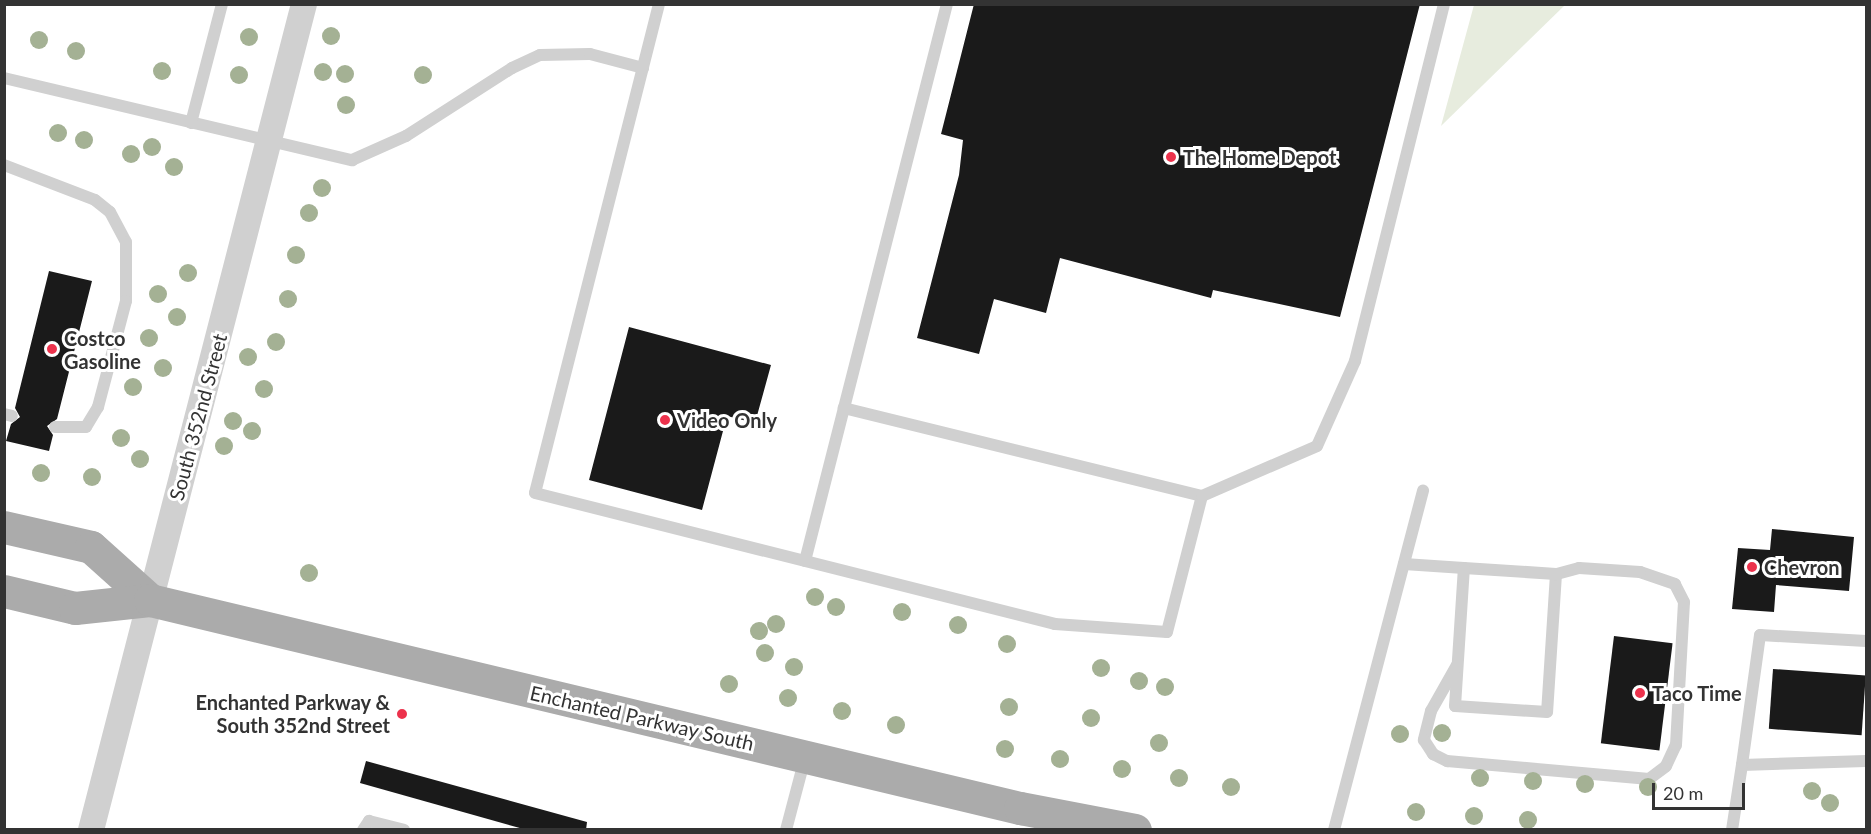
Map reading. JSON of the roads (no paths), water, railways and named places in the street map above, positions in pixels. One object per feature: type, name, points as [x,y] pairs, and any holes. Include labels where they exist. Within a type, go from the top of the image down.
[{"type":"main road","name":"Enchanted Parkway South","points":[[4,527],[91,547],[150,600]]},
{"type":"main road","name":"Enchanted Parkway South","points":[[4,591],[75,608],[150,600],[1020,808],[1135,830]]},
{"type":"street","name":"South 352nd Street","points":[[91,830],[304,4]]},
{"type":"lane","points":[[191,123],[222,4]]},
{"type":"lane","points":[[659,4],[535,493],[1055,624],[1167,632],[1202,496]]},
{"type":"lane","points":[[805,561],[946,4]]},
{"type":"lane","points":[[844,408],[1202,496],[1317,446],[1355,361],[1444,4]]},
{"type":"lane","points":[[6,82],[352,160],[406,136],[512,68],[540,55],[590,54],[643,68]]},
{"type":"lane","points":[[4,165],[94,200],[110,212],[126,242],[126,301],[98,407],[86,427],[55,427]]},
{"type":"lane","points":[[1334,830],[1423,490]]},
{"type":"lane","points":[[1404,564],[1556,574],[1579,568],[1640,572],[1675,584],[1684,602],[1676,745],[1666,766],[1649,779],[1447,761],[1433,754],[1424,740],[1431,711],[1457,665]]},
{"type":"lane","points":[[1464,568],[1455,706],[1547,712],[1556,574]]},
{"type":"lane","points":[[1732,830],[1760,635],[1866,641]]},
{"type":"lane","points":[[786,830],[806,757]]},
{"type":"lane","points":[[1742,765],[1866,761]]},
{"type":"lane","points":[[363,830],[369,821],[404,830]]},
{"type":"place","name":"The Home Depot","points":[[1171,157]]},
{"type":"place","name":"Costco Gasoline","points":[[52,349]]},
{"type":"place","name":"Video Only","points":[[665,420]]},
{"type":"place","name":"Chevron","points":[[1752,567]]},
{"type":"place","name":"Taco Time","points":[[1640,693]]},
{"type":"place","name":"Enchanted Parkway & South 352nd Street","points":[[402,714]]}]
